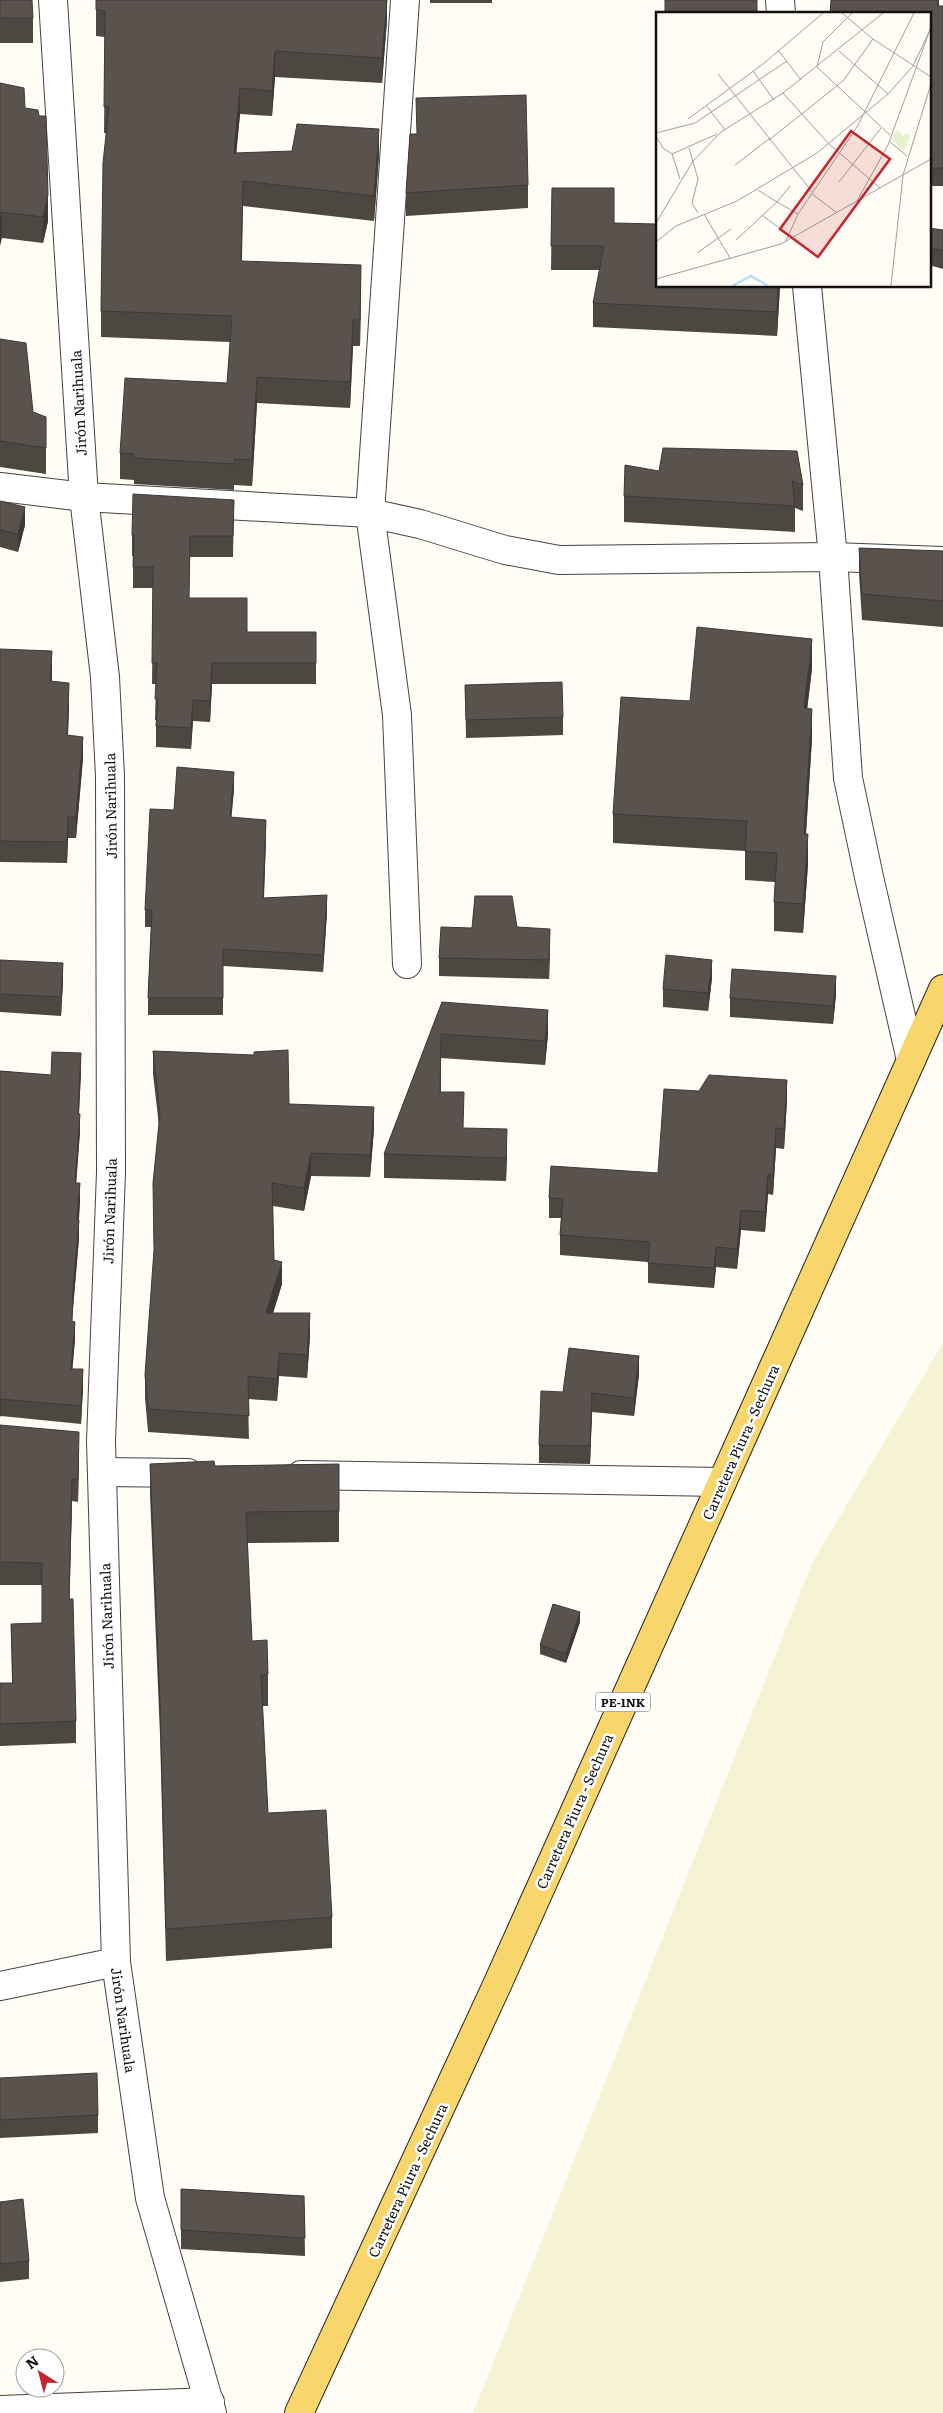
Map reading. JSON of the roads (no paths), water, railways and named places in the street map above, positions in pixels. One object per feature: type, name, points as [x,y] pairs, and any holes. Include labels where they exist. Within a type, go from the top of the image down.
[{"type":"main road","name":"Carretera Piura - Sechura","points":[[300,2413],[497,1985],[943,989]]},
{"type":"street","name":"Jirón Narihuala","points":[[53,0],[84,497],[105,677],[110,776],[110,1172],[101,1440],[116,1962],[150,2198],[211,2407]]},
{"type":"street","points":[[405,0],[370,513],[397,715],[407,964]]},
{"type":"street","points":[[807,288],[833,557],[848,778],[868,877],[910,1060]]},
{"type":"street","points":[[0,487],[84,497],[370,513],[420,524],[505,550],[559,560],[833,557],[943,562]]},
{"type":"street","points":[[73,1438],[101,1440]]},
{"type":"street","points":[[103,1472],[212,1474]]},
{"type":"street","points":[[272,1475],[722,1482]]},
{"type":"street","points":[[0,1986],[116,1962]]},
{"type":"street","points":[[0,2410],[211,2407]]}]
